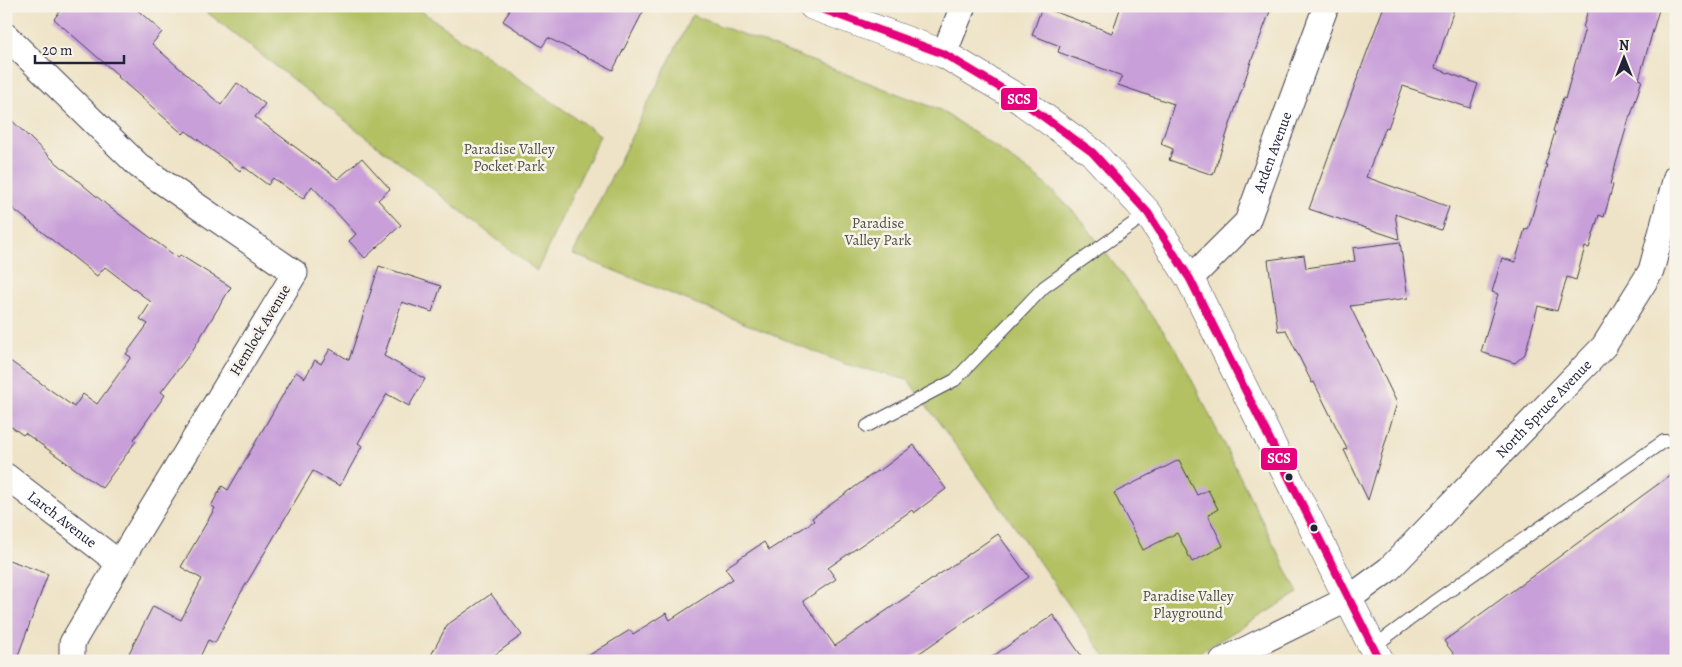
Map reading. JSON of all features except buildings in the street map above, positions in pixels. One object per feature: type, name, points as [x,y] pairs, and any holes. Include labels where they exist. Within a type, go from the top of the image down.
[{"type":"street","points":[[813,6],[944,54],[1016,97],[1092,152],[1148,213],[1190,279],[1377,654]]},
{"type":"street","points":[[944,54],[963,6]]},
{"type":"street","name":"Arden Avenue","points":[[1190,279],[1247,222],[1326,6]]},
{"type":"street","name":"Hemlock Avenue","points":[[6,36],[139,166],[295,273],[72,643],[72,661]]},
{"type":"street","name":"North Spruce Avenue","points":[[1222,661],[1348,599],[1389,569],[1604,346],[1651,271],[1676,177]]},
{"type":"street","name":"Larch Avenue","points":[[6,476],[119,563]]},
{"type":"lane","points":[[867,426],[955,380],[1044,287],[1148,213]]},
{"type":"lane","points":[[1377,654],[1432,602],[1664,441],[1676,442]]},
{"type":"green space","name":"Paradise Valley Pocket Park","points":[[199,6],[414,6],[600,135],[537,271]]},
{"type":"green space","name":"Paradise Valley Park","points":[[692,15],[940,110],[1042,181],[1080,218],[1176,348],[1298,593],[1186,661],[1108,661],[1010,520],[908,380],[845,364],[573,254]]},
{"type":"transit line","name":"SCS","points":[[814,6],[944,54],[1016,97],[1092,152],[1148,213],[1190,279],[1380,661]]},
{"type":"park label","name":"Paradise Valley Playground","points":[[1188,604]]}]
